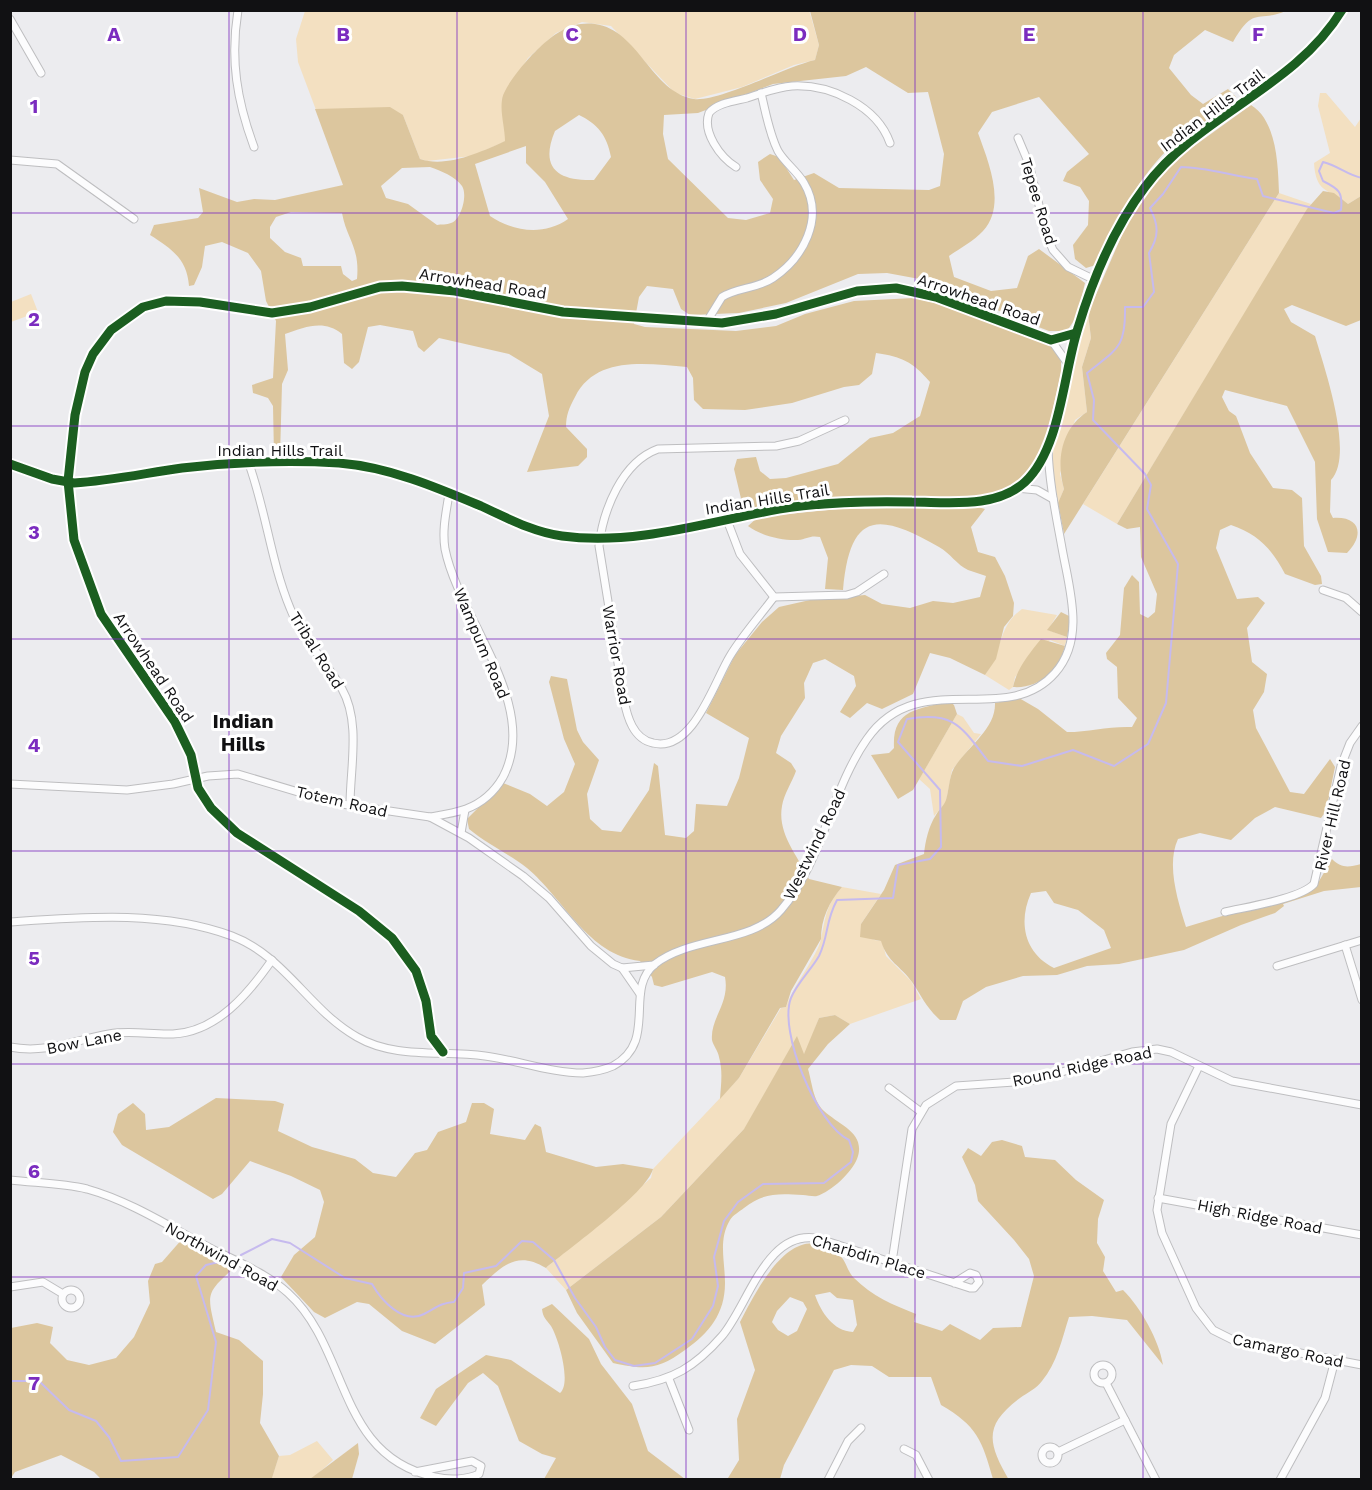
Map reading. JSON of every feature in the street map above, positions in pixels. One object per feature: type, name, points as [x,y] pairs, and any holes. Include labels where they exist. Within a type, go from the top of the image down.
[{"type":"street","points":[[238,10],[234,45],[234,78],[238,100],[254,147]]},
{"type":"street","name":"Indian Hills Trail","points":[[10,464],[68,481],[95,482],[205,466],[321,462],[370,467],[427,484],[543,532],[600,538],[642,534],[782,509],[834,503],[979,501],[1016,489],[1033,472],[1048,446],[1076,333],[1095,280],[1119,225],[1161,167],[1196,137],[1295,66],[1324,37],[1342,10]]},
{"type":"street","points":[[10,19],[41,73]]},
{"type":"street","points":[[736,167],[726,161],[717,149],[707,123],[709,112],[722,105],[791,86],[829,92],[846,98],[875,117],[884,128],[890,143]]},
{"type":"street","points":[[706,323],[722,297],[760,286],[786,269],[799,255],[811,227],[812,209],[808,191],[779,153],[761,93]]},
{"type":"street","name":"Tepee Road","points":[[1018,138],[1029,164],[1053,250],[1068,267],[1095,280]]},
{"type":"street","points":[[10,160],[57,164],[134,219]]},
{"type":"street","name":"Arrowhead Road","points":[[443,1052],[431,1036],[420,979],[406,955],[392,938],[359,911],[231,827],[204,797],[196,779],[191,755],[175,722],[110,631],[97,606],[74,540],[68,481],[79,394],[93,354],[120,321],[143,307],[159,302],[200,302],[272,313],[310,307],[372,289],[402,286],[455,291],[563,312],[706,323],[748,321],[857,291],[896,288],[936,297],[1051,340],[1068,364]]},
{"type":"street","name":"Arrowhead Road","points":[[1051,340],[1076,333]]},
{"type":"street","points":[[600,538],[602,525],[625,476],[636,462],[652,451],[680,447],[776,446],[814,435],[845,420]]},
{"type":"street","name":"Westwind Road","points":[[654,965],[689,947],[752,930],[775,916],[800,880],[861,749],[874,730],[891,715],[908,705],[929,700],[1016,695],[1036,688],[1052,677],[1068,652],[1074,624],[1053,499],[1048,446]]},
{"type":"street","name":"Tribal Road","points":[[249,464],[282,586],[291,610],[310,645],[342,689],[350,709],[350,806]]},
{"type":"street","points":[[1016,489],[1037,490],[1053,499]]},
{"type":"street","name":"Wampum Road","points":[[430,817],[465,810],[484,799],[501,780],[509,759],[512,733],[507,700],[501,680],[463,601],[448,560],[444,524],[449,495]]},
{"type":"street","points":[[727,520],[740,554],[774,597],[847,595],[857,592],[884,574]]},
{"type":"street","name":"Warrior Road","points":[[600,538],[627,716],[636,732],[652,743],[673,741],[692,726],[729,658],[774,597]]},
{"type":"street","points":[[1323,590],[1346,598],[1362,612]]},
{"type":"street","name":"River Hill Road","points":[[1224,912],[1306,890],[1314,884],[1341,766],[1350,743],[1362,726]]},
{"type":"street","name":"Totem Road","points":[[10,784],[127,790],[224,774],[247,776],[350,806],[430,817],[461,833],[524,876],[549,898],[600,955],[622,968],[640,994]]},
{"type":"street","points":[[461,833],[465,810]]},
{"type":"street","points":[[10,922],[103,917],[169,922],[232,936],[272,960],[335,1022],[353,1035],[384,1048],[491,1057],[573,1072],[606,1069],[623,1058],[635,1043],[639,1029],[640,994],[644,980],[654,965]]},
{"type":"street","points":[[1277,966],[1362,940]]},
{"type":"street","points":[[1345,945],[1362,1000]]},
{"type":"street","name":"Bow Lane","points":[[10,1047],[40,1050],[108,1034],[170,1034],[199,1029],[239,1000],[272,960]]},
{"type":"street","points":[[622,968],[654,965]]},
{"type":"street","points":[[420,1052],[426,1047],[431,1036]]},
{"type":"street","name":"Round Ridge Road","points":[[892,1262],[910,1135],[921,1112],[932,1099],[956,1086],[1030,1081],[1143,1050],[1165,1050],[1245,1084],[1362,1105]]},
{"type":"street","name":"Camargo Road","points":[[1199,1066],[1171,1124],[1158,1198],[1162,1233],[1196,1308],[1208,1325],[1226,1337],[1362,1365]]},
{"type":"street","points":[[889,1088],[921,1112]]},
{"type":"street","name":"Northwind Road","points":[[10,1180],[73,1187],[102,1194],[154,1218],[275,1283],[300,1306],[313,1324],[330,1356],[350,1408],[361,1425],[392,1459],[415,1472],[439,1478],[476,1475],[481,1466],[472,1461],[415,1472]]},
{"type":"street","name":"High Ridge Road","points":[[1158,1198],[1362,1235]]},
{"type":"street","name":"Charbdin Place","points":[[633,1386],[669,1379],[692,1365],[733,1322],[760,1271],[777,1252],[795,1240],[814,1237],[954,1283]]},
{"type":"street","points":[[10,1287],[43,1282],[63,1294]]},
{"type":"street","points":[[1280,1479],[1325,1398],[1335,1360]]},
{"type":"street","points":[[669,1379],[689,1430]]},
{"type":"street","points":[[1106,1383],[1156,1479]]},
{"type":"street","points":[[1058,1452],[1125,1420]]},
{"type":"street","points":[[828,1479],[848,1441],[861,1428]]},
{"type":"street","points":[[904,1449],[916,1455],[929,1479]]},
{"type":"shaded area","points":[[809,10],[819,45],[815,60],[794,65],[742,87],[695,99],[675,93],[611,26],[582,22],[556,33],[528,58],[502,99],[506,141],[472,156],[427,161],[420,159],[403,115],[316,110],[298,62],[296,39],[305,11]]},
{"type":"shaded area","points":[[810,11],[1286,11],[1251,19],[1233,42],[1205,30],[1174,55],[1169,68],[1191,95],[1203,104],[1228,89],[1236,97],[1233,106],[1187,134],[1154,164],[1131,196],[1096,265],[1086,268],[1075,259],[1073,245],[1088,225],[1089,201],[1080,187],[1063,181],[1067,172],[1089,154],[1039,97],[992,112],[978,133],[993,183],[994,209],[983,231],[949,256],[954,277],[991,291],[1017,288],[1028,256],[1039,249],[1085,283],[1077,316],[1067,331],[1049,331],[1012,317],[941,283],[887,273],[858,274],[786,303],[739,313],[690,315],[681,309],[673,289],[647,286],[639,297],[634,324],[645,327],[736,331],[776,326],[805,314],[854,301],[914,298],[944,305],[1049,344],[1056,350],[1061,362],[1061,373],[1046,439],[1036,462],[1017,483],[986,497],[846,498],[744,511],[734,469],[737,459],[756,457],[760,471],[770,479],[786,478],[838,464],[870,438],[893,433],[920,416],[930,382],[918,369],[906,361],[876,353],[872,374],[859,385],[844,387],[792,403],[745,410],[703,409],[694,400],[693,378],[687,367],[640,364],[609,368],[596,374],[584,384],[567,415],[566,427],[587,449],[587,457],[578,466],[527,472],[549,416],[542,374],[509,354],[439,338],[424,352],[418,347],[413,331],[380,325],[368,327],[359,362],[352,369],[344,363],[342,334],[328,327],[307,327],[285,334],[288,370],[282,384],[280,457],[274,455],[273,406],[268,398],[253,393],[252,385],[273,378],[276,321],[266,301],[261,271],[248,253],[222,242],[205,246],[202,267],[194,285],[189,286],[182,262],[165,245],[150,235],[154,225],[198,218],[203,212],[199,188],[237,202],[254,199],[275,200],[343,185],[315,109],[390,107],[403,115],[420,159],[430,161],[441,162],[464,158],[505,141],[502,115],[503,94],[523,65],[539,48],[571,26],[595,24],[610,29],[623,37],[667,85],[679,94],[694,99],[735,90],[815,60],[819,45]],"holes":[[[866,67],[908,93],[928,92],[944,154],[940,186],[929,190],[839,188],[814,173],[794,180],[779,157],[770,154],[758,162],[760,180],[773,199],[770,213],[746,220],[728,218],[668,159],[663,134],[664,115],[698,113],[773,84],[846,76]],[[579,115],[601,132],[611,157],[594,180],[571,178],[555,170],[549,155],[555,131]],[[526,146],[526,163],[545,182],[568,219],[549,228],[529,230],[509,226],[490,216],[475,164]],[[430,167],[456,179],[464,190],[464,201],[455,221],[437,225],[408,204],[386,198],[381,186],[402,168]],[[291,212],[342,213],[357,259],[357,279],[352,281],[343,274],[341,266],[303,266],[301,258],[285,252],[270,238],[270,227],[276,217]]]},
{"type":"shaded area","points":[[1320,93],[1326,93],[1355,127],[1361,118],[1361,196],[1348,204],[1324,189],[1315,173],[1314,163],[1330,153],[1318,106]]},
{"type":"shaded area","points":[[1251,105],[1260,112],[1271,132],[1277,157],[1279,193],[1064,534],[1058,503],[1064,489],[1061,457],[1066,436],[1071,427],[1087,412],[1082,367],[1091,338],[1088,313],[1135,205],[1172,162]]},
{"type":"shaded area","points":[[1323,191],[1334,193],[1348,204],[1361,196],[1361,320],[1346,326],[1292,305],[1284,309],[1291,322],[1315,336],[1339,432],[1340,451],[1338,468],[1331,480],[1330,512],[1333,518],[1342,518],[1354,523],[1358,533],[1353,546],[1347,553],[1328,552],[1317,519],[1315,462],[1287,406],[1225,390],[1222,397],[1229,411],[1236,416],[1250,453],[1273,488],[1292,490],[1302,498],[1304,546],[1321,576],[1322,584],[1315,585],[1285,574],[1275,557],[1257,538],[1231,525],[1220,530],[1216,548],[1237,599],[1258,597],[1265,603],[1247,628],[1252,662],[1267,674],[1264,692],[1253,710],[1256,728],[1290,792],[1304,794],[1330,759],[1335,767],[1326,811],[1321,818],[1275,807],[1255,818],[1231,840],[1200,833],[1178,839],[1173,871],[1186,927],[1315,888],[1332,859],[1346,866],[1361,864],[1361,887],[1324,891],[1283,904],[1284,906],[1275,913],[1184,950],[1119,964],[1087,966],[1057,975],[1023,976],[986,987],[963,1001],[956,1020],[940,1020],[927,1006],[908,976],[891,959],[881,941],[860,937],[861,924],[884,890],[895,865],[924,854],[929,829],[946,800],[954,768],[986,729],[991,721],[995,703],[1019,698],[1038,709],[1067,732],[1132,727],[1137,718],[1118,698],[1117,667],[1107,659],[1106,653],[1120,635],[1124,588],[1132,575],[1139,582],[1140,614],[1148,618],[1155,612],[1157,594],[1141,557],[1140,527],[1127,529],[1117,524],[1307,209]],"holes":[[[1046,891],[1054,903],[1078,910],[1104,930],[1111,948],[1054,968],[1044,962],[1036,954],[1026,936],[1025,915],[1031,893]]]},
{"type":"shaded area","points":[[1279,193],[1311,204],[1117,524],[1083,504]]},
{"type":"shaded area","points":[[31,294],[38,312],[11,322],[11,302]]},
{"type":"shaded area","points":[[1088,313],[1091,338],[1082,367],[1087,412],[1075,420],[1060,474],[1064,489],[1058,503],[1053,456],[1055,431],[1066,383]]},
{"type":"shaded area","points":[[978,507],[985,509],[971,527],[978,552],[995,557],[1005,576],[1014,603],[1013,616],[1004,627],[996,659],[985,675],[950,658],[930,653],[913,694],[882,709],[867,703],[850,718],[840,712],[856,686],[854,676],[825,659],[813,663],[804,683],[805,698],[781,736],[776,753],[791,763],[796,771],[783,802],[781,816],[785,835],[809,879],[842,887],[827,911],[822,925],[821,939],[791,991],[786,1007],[780,1008],[739,1078],[720,1099],[721,1067],[712,1040],[712,1032],[725,995],[725,977],[712,972],[662,987],[654,985],[652,977],[640,961],[622,957],[591,937],[527,868],[469,829],[467,819],[503,783],[530,794],[547,806],[564,792],[575,764],[564,739],[549,682],[551,676],[567,679],[577,730],[583,742],[599,760],[587,794],[590,819],[602,830],[621,832],[649,790],[654,763],[658,766],[665,835],[686,838],[694,831],[696,804],[727,806],[739,778],[749,738],[706,713],[735,655],[762,622],[779,607],[810,600],[865,595],[882,604],[910,608],[933,601],[953,603],[980,597],[986,576],[964,568],[943,550],[918,536],[884,524],[871,526],[860,532],[852,545],[843,590],[825,589],[828,558],[820,537],[785,540],[765,535],[748,526],[758,517],[838,509]]},
{"type":"shaded area","points":[[1022,609],[1057,615],[1048,630],[1067,637],[1065,646],[1050,640],[1015,677],[1013,687],[1009,690],[985,675],[995,657],[1004,631]]},
{"type":"shaded area","points":[[1061,612],[1069,616],[1067,637],[1047,630]]},
{"type":"shaded area","points":[[1041,639],[1065,646],[1058,663],[1039,681],[1031,685],[1013,687],[1020,667]]},
{"type":"shaded area","points":[[949,701],[954,705],[957,714],[913,790],[898,799],[871,755],[889,753],[894,748],[897,725],[909,713]]},
{"type":"shaded area","points":[[957,714],[963,717],[974,733],[981,734],[952,770],[946,802],[934,816],[930,789],[919,779]]},
{"type":"shaded area","points":[[842,887],[881,894],[861,924],[874,940],[882,941],[886,956],[911,981],[921,999],[850,1024],[835,1015],[819,1018],[806,1052],[803,1055],[797,1037],[745,1128],[661,1217],[566,1290],[546,1268],[651,1178],[653,1169],[739,1078],[781,1008],[786,1007],[815,954],[830,905]]},
{"type":"shaded area","points":[[835,1015],[850,1024],[828,1044],[808,1069],[820,1107],[850,1130],[858,1142],[859,1150],[854,1164],[846,1176],[823,1194],[817,1196],[772,1195],[758,1199],[734,1215],[724,1235],[725,1283],[722,1304],[708,1330],[685,1350],[659,1365],[634,1367],[613,1363],[577,1313],[566,1290],[661,1217],[744,1129],[797,1036],[804,1054],[819,1018]]},
{"type":"shaded area","points":[[216,1098],[275,1101],[284,1104],[278,1131],[312,1147],[355,1159],[373,1173],[396,1177],[415,1153],[427,1150],[438,1132],[466,1122],[472,1103],[484,1103],[494,1109],[490,1134],[525,1140],[535,1124],[541,1127],[546,1152],[596,1167],[623,1164],[653,1169],[648,1179],[622,1206],[546,1268],[536,1263],[519,1260],[497,1271],[482,1285],[485,1305],[435,1344],[402,1331],[369,1304],[357,1302],[325,1318],[314,1312],[281,1277],[294,1255],[315,1237],[324,1202],[320,1190],[291,1176],[250,1161],[222,1194],[213,1199],[122,1145],[113,1132],[118,1114],[133,1103],[145,1114],[146,1130],[169,1127]]},
{"type":"shaded area","points":[[1002,1140],[1022,1146],[1025,1157],[1055,1160],[1076,1180],[1104,1200],[1098,1219],[1097,1243],[1105,1257],[1103,1271],[1116,1292],[1123,1290],[1143,1315],[1158,1345],[1163,1365],[1127,1320],[1092,1316],[1069,1317],[1047,1374],[1037,1386],[1008,1408],[995,1426],[993,1444],[1009,1480],[993,1479],[976,1435],[963,1420],[941,1405],[931,1377],[889,1377],[872,1366],[851,1365],[834,1370],[784,1465],[780,1479],[718,1479],[728,1478],[739,1460],[737,1419],[755,1370],[740,1322],[767,1275],[792,1250],[807,1244],[822,1245],[839,1255],[852,1275],[868,1290],[916,1314],[914,1322],[942,1331],[950,1324],[980,1340],[993,1328],[1021,1327],[1034,1276],[1029,1259],[978,1201],[975,1185],[962,1157],[968,1148],[981,1156],[992,1142]],"holes":[[[830,1292],[837,1298],[853,1300],[857,1325],[853,1332],[839,1328],[829,1320],[821,1308],[815,1295]],[[790,1297],[803,1302],[807,1309],[797,1331],[788,1336],[778,1330],[772,1322],[777,1311]]]},
{"type":"shaded area","points":[[183,1238],[235,1267],[213,1289],[211,1309],[216,1332],[239,1340],[263,1361],[260,1423],[279,1456],[272,1478],[101,1479],[94,1472],[61,1455],[15,1472],[11,1478],[11,1328],[37,1323],[53,1327],[50,1343],[67,1360],[89,1365],[116,1358],[134,1337],[150,1303],[148,1281],[155,1264],[162,1262]]},
{"type":"shaded area","points":[[552,1304],[589,1339],[601,1364],[632,1404],[648,1451],[685,1479],[544,1479],[556,1458],[542,1454],[519,1441],[498,1386],[483,1373],[468,1383],[436,1426],[420,1418],[436,1389],[486,1355],[511,1360],[560,1393],[565,1380],[563,1360],[554,1332],[542,1309]]},
{"type":"shaded area","points":[[317,1441],[333,1460],[313,1478],[271,1480],[279,1456],[290,1455]]},
{"type":"shaded area","points":[[358,1443],[359,1454],[352,1479],[310,1479]]},
{"type":"waterway","points":[[241,1255],[272,1239],[290,1243],[345,1278],[372,1284],[381,1297],[394,1309],[401,1314],[416,1317],[454,1302],[463,1288],[464,1273],[496,1266],[522,1241],[533,1242],[554,1260],[575,1298],[596,1327],[605,1347],[615,1360],[634,1366],[655,1363],[692,1339],[713,1306],[718,1286],[714,1257],[724,1221],[738,1202],[763,1184],[824,1183],[851,1162],[853,1152],[849,1140],[837,1131],[825,1116],[803,1076],[795,1053],[788,1013],[794,992],[819,956],[837,900],[893,898],[898,865],[930,859],[941,847],[940,790],[898,742],[907,719],[936,717],[955,724],[963,730],[988,761],[1022,766],[1073,750],[1114,766],[1148,744],[1166,703],[1178,564],[1147,509],[1151,485],[1145,474],[1093,420],[1094,400],[1087,373],[1118,346],[1124,331],[1125,307],[1143,307],[1154,292],[1149,253],[1157,231],[1150,208],[1163,194],[1181,167],[1200,168],[1257,179],[1263,196],[1334,213],[1341,210],[1341,199],[1339,192],[1323,181],[1319,171],[1323,162],[1362,178]]},
{"type":"waterway","points":[[10,1381],[39,1381],[69,1410],[96,1421],[109,1437],[121,1461],[178,1457],[208,1410],[216,1342],[196,1276],[206,1265],[223,1261]]},
{"type":"cycle path","points":[[10,464],[52,479],[74,483],[182,468],[241,463],[300,462],[358,465],[394,473],[429,485],[541,531],[562,536],[589,538],[644,535],[779,509],[812,505],[862,502],[956,503],[1000,497],[1025,482],[1037,468],[1046,450],[1054,430],[1073,346],[1090,291],[1105,254],[1123,220],[1145,187],[1167,162],[1192,140],[1299,61],[1322,37],[1342,10]]},
{"type":"cycle path","points":[[443,1052],[431,1036],[426,1001],[416,971],[392,938],[359,911],[237,833],[211,808],[198,788],[191,755],[175,722],[101,614],[74,540],[68,481],[75,415],[85,372],[93,354],[111,330],[143,307],[166,301],[200,302],[272,313],[310,307],[380,287],[402,286],[455,291],[563,312],[722,323],[776,314],[857,291],[896,288],[936,297],[1051,340],[1076,333]]},
{"type":"district","name":"Indian Hills","points":[[243,732]]}]
